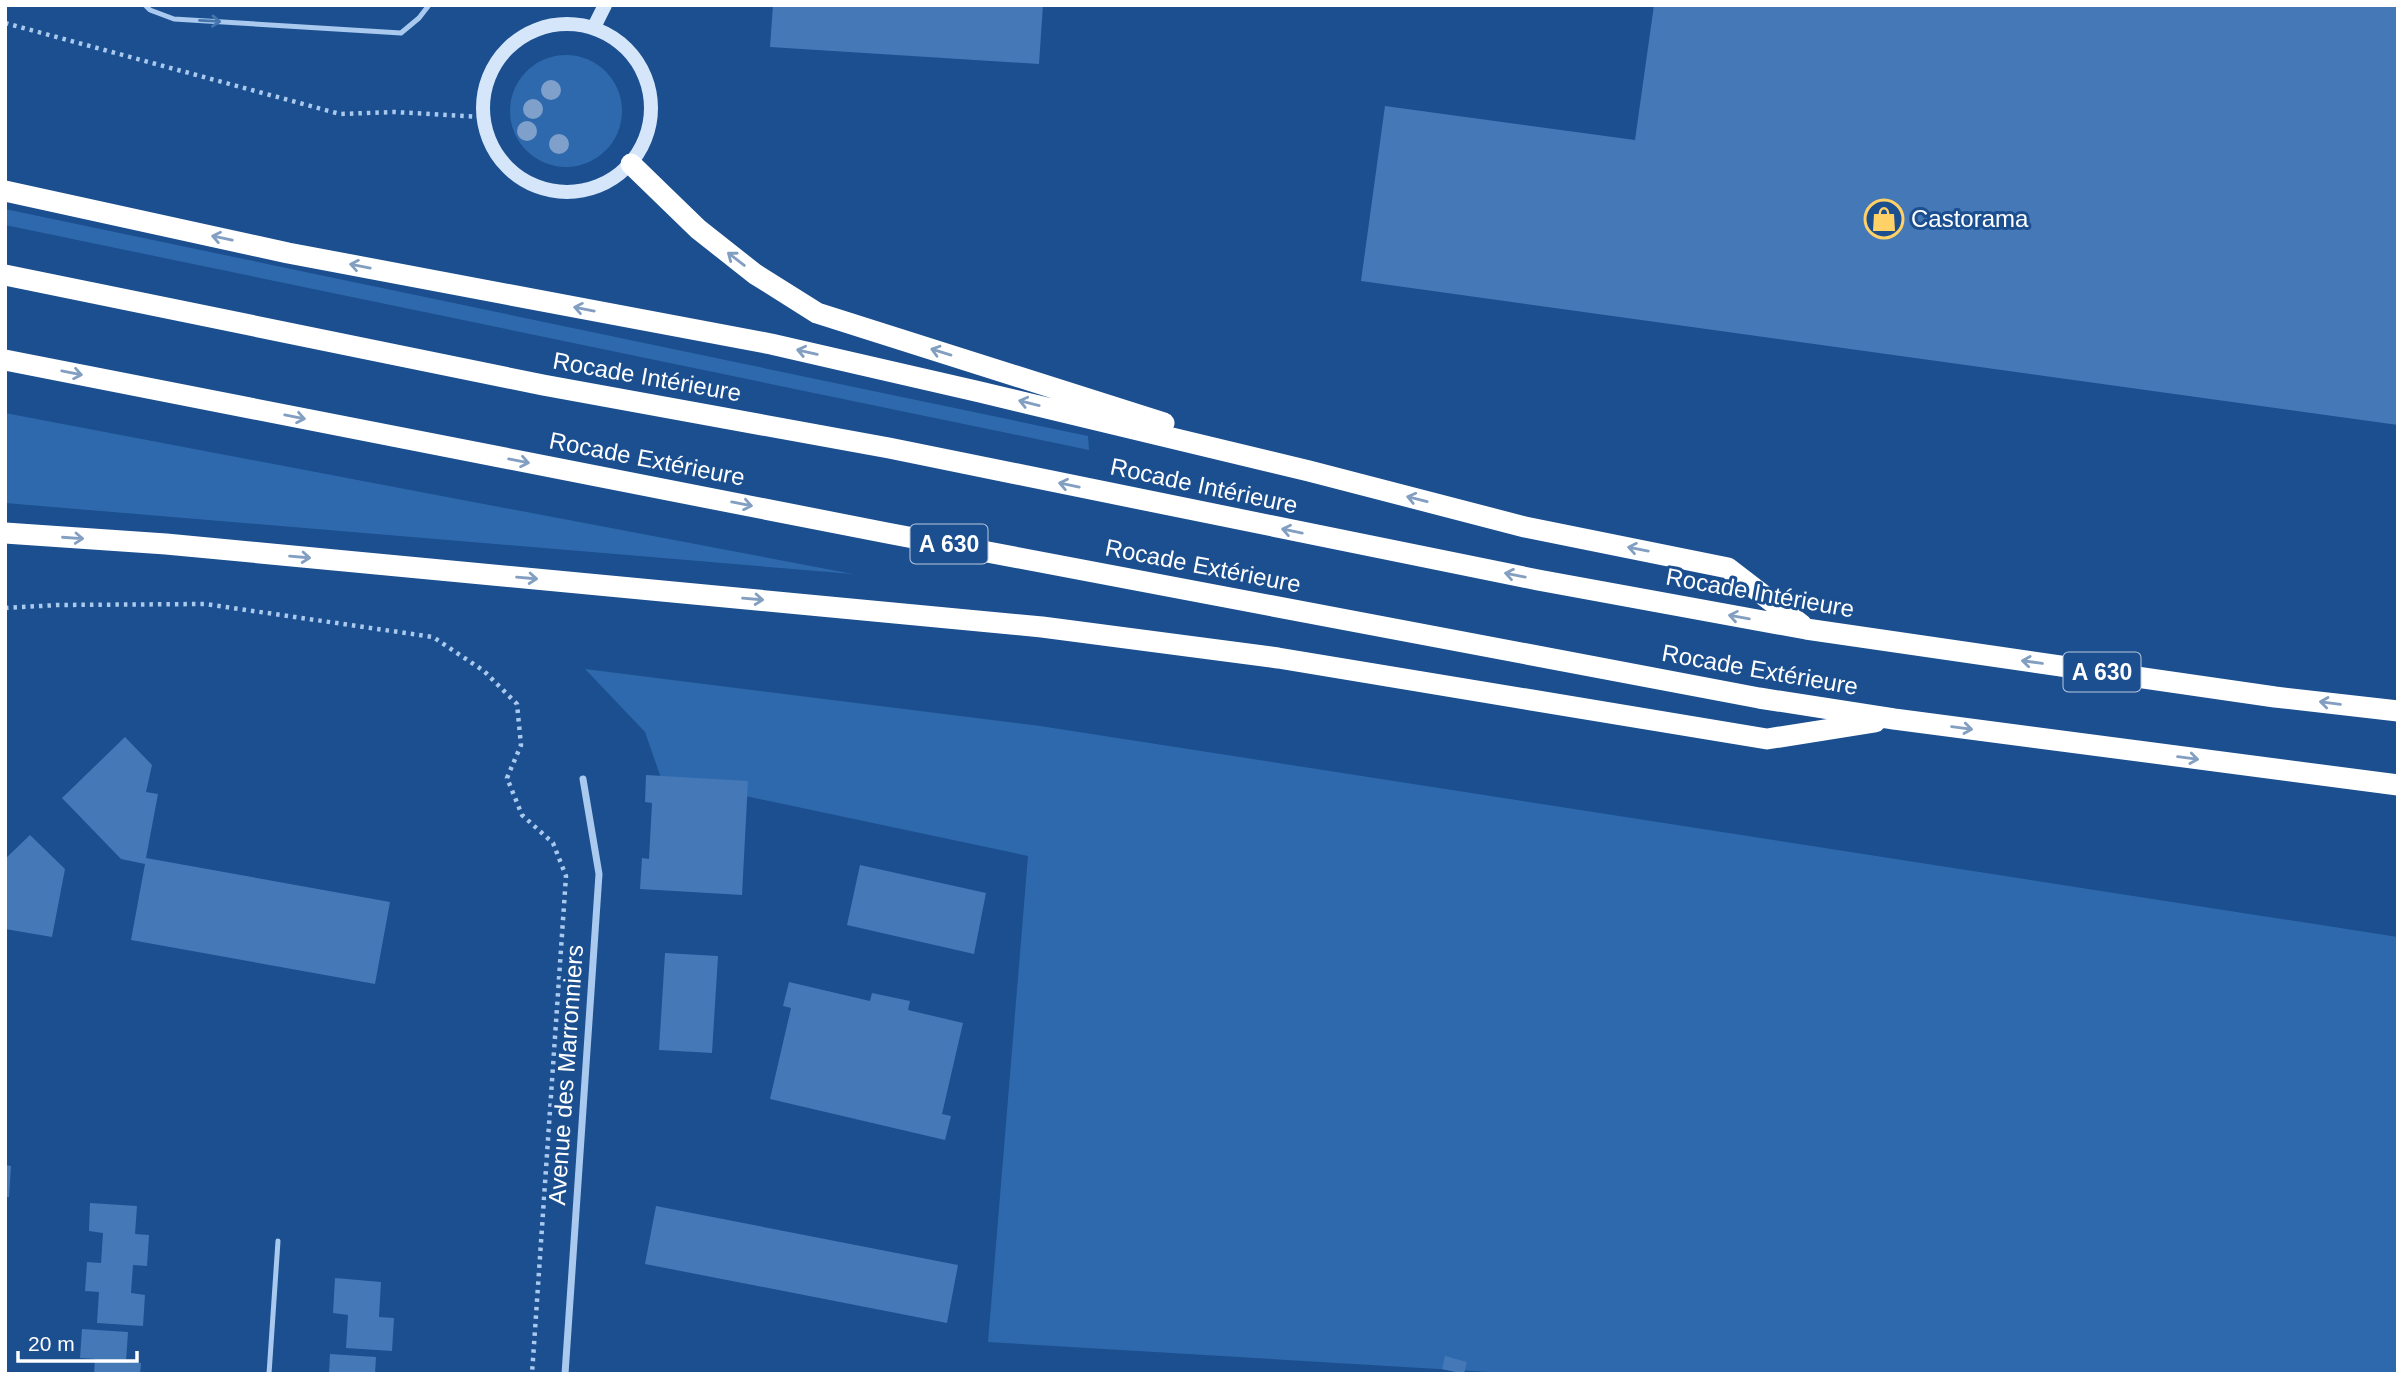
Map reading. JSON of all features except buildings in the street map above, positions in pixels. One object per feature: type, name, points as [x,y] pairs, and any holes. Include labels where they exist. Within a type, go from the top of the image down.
[{"type":"highway","points":[[631,164],[698,229],[755,274],[817,313],[1309,471]]},
{"type":"highway","points":[[5,191],[288,253],[771,344],[980,391],[1525,527],[1728,568],[1806,629]]},
{"type":"highway","name":"Rocade Intérieure","points":[[5,275],[543,385],[889,448],[1511,575],[1806,629],[2275,697],[2398,711]]},
{"type":"highway","name":"Rocade Extérieure","points":[[5,360],[942,543],[1746,695],[1894,719],[2398,785]]},
{"type":"highway","points":[[5,533],[166,544],[1042,627],[1278,658],[1767,739],[1894,719]]},
{"type":"main road","points":[[594,27],[605,5]]},
{"type":"main road","points":[[566,23],[594,27],[620,41],[638,61],[650,86],[652,114],[646,141],[631,164],[610,182],[584,191],[557,192],[531,184],[507,168],[491,145],[483,117],[485,89],[495,63],[514,41],[538,28],[566,23]]},
{"type":"street","name":"Avenue des Marronniers","points":[[565,1374],[599,874],[583,779]]},
{"type":"lane","points":[[145,5],[150,10],[174,19],[401,33],[419,18],[429,5]]},
{"type":"lane","points":[[269,1374],[278,1241]]},
{"type":"path","points":[[5,23],[340,114],[394,112],[483,117]]},
{"type":"path","points":[[5,608],[205,604],[433,637],[484,671],[517,705],[521,745],[507,778],[522,815],[553,843],[566,876],[532,1374]]},
{"type":"shaded area","points":[[566,55],[587,60],[605,72],[617,90],[622,111],[617,132],[605,150],[587,162],[566,167],[545,162],[527,150],[515,132],[510,111],[515,90],[527,72],[545,60]]},
{"type":"shaded area","points":[[5,209],[1088,436],[1089,450],[5,225]]},
{"type":"shaded area","points":[[5,413],[853,574],[5,503]]},
{"type":"shaded area","points":[[585,669],[1040,726],[2398,937],[2398,1374],[1522,1374],[988,1342],[1028,856],[661,778],[645,732]]},
{"type":"place","name":"Castorama","points":[[1884,219]]}]
